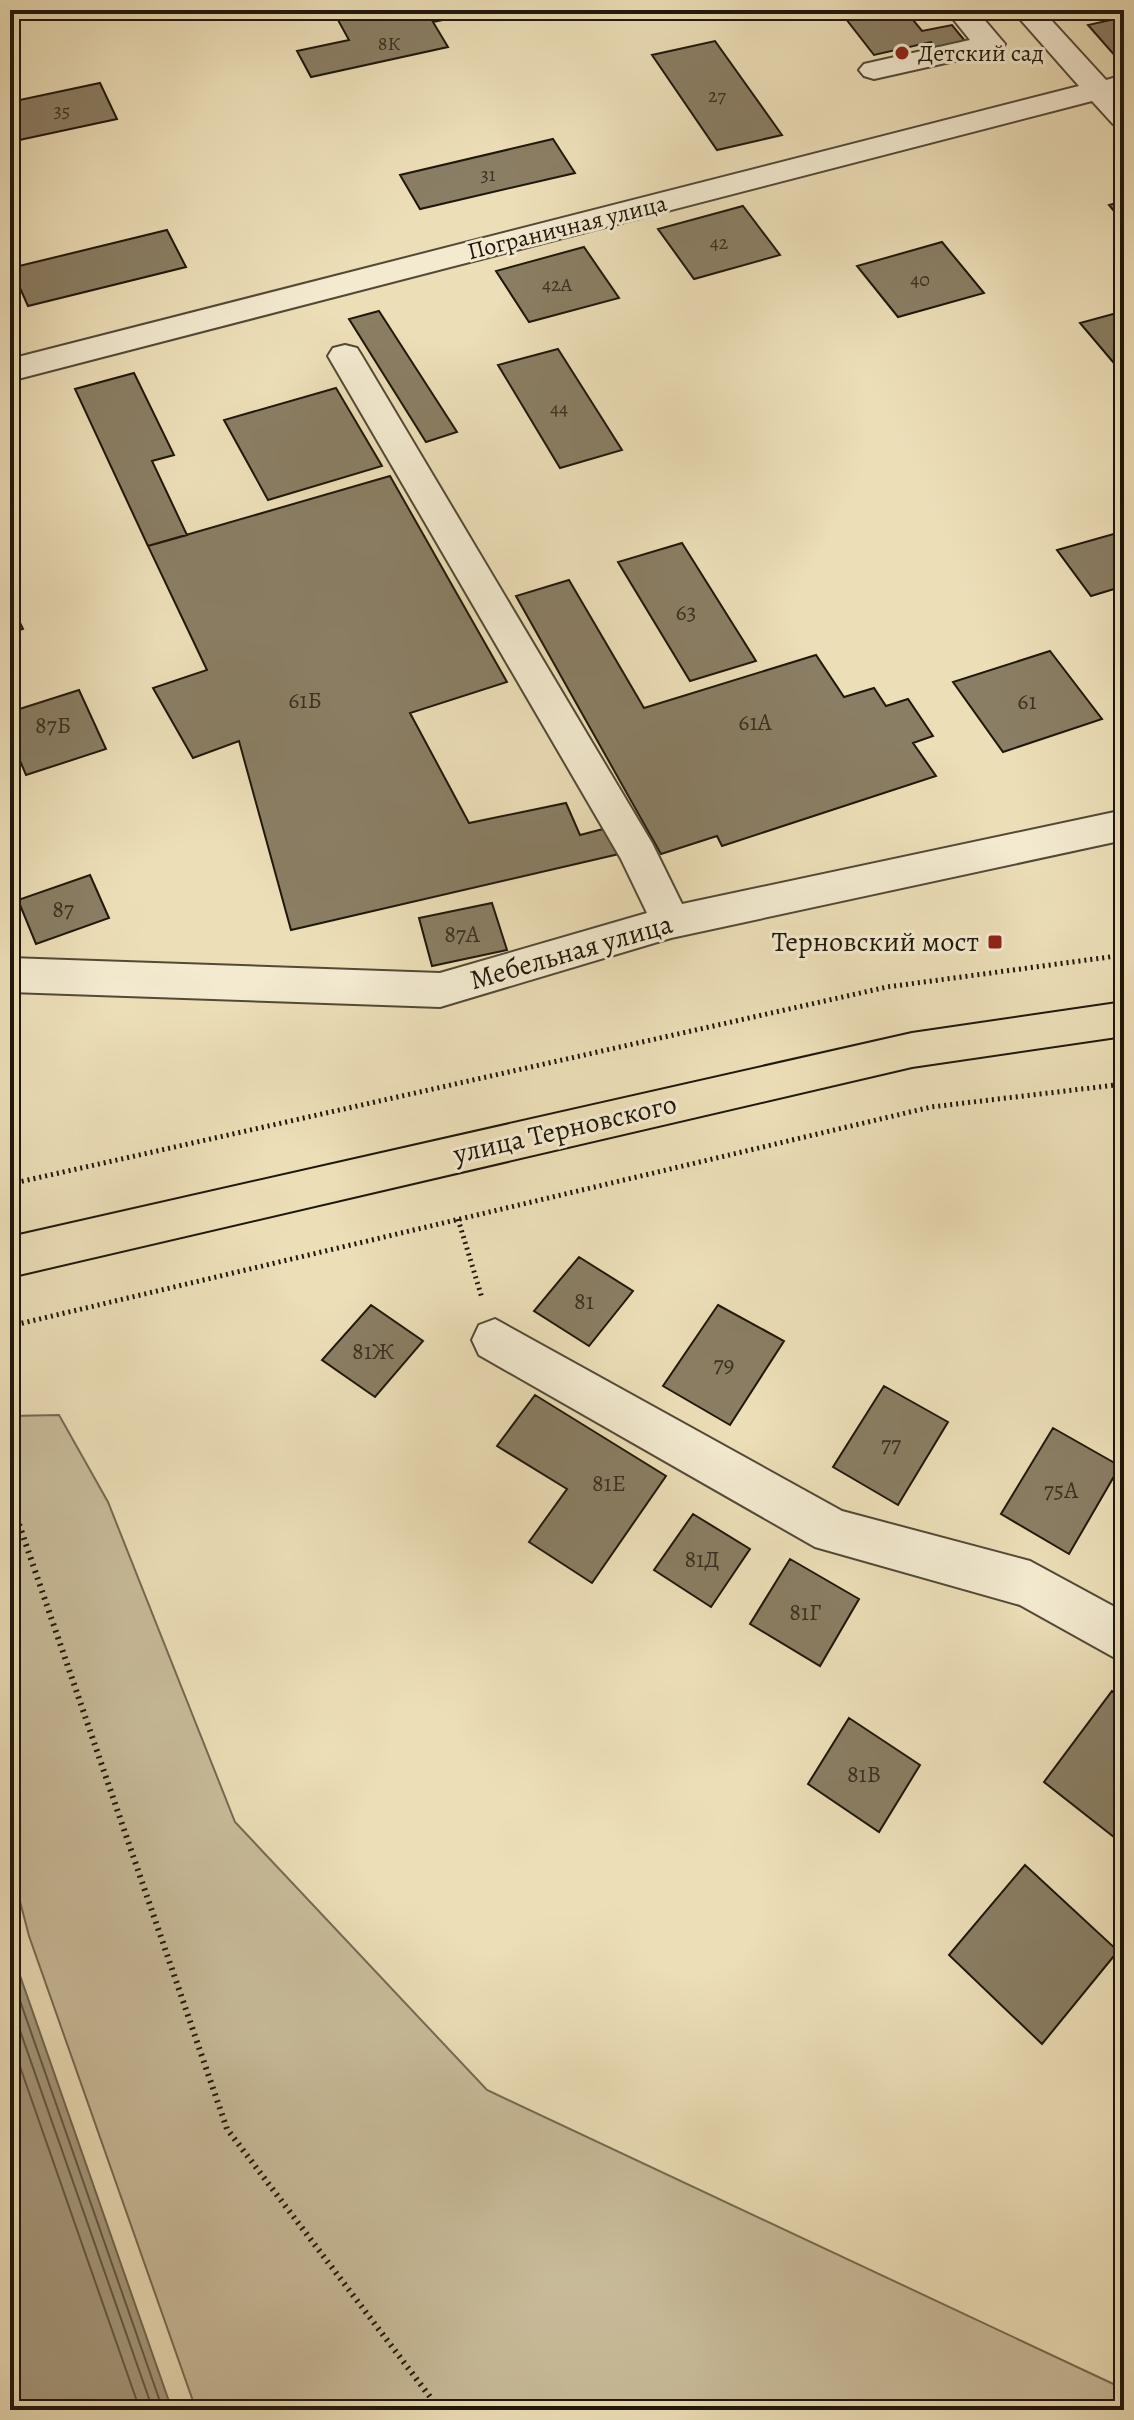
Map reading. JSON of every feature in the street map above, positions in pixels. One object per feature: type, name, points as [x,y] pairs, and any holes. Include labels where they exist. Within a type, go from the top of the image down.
[{"type":"main road","name":"улица Терновского","points":[[10,1257],[912,1050],[1124,1019]]},
{"type":"street","points":[[874,70],[990,44],[960,10]]},
{"type":"street","points":[[1026,10],[1111,87],[1124,118]]},
{"type":"street","name":"Пограничная улица","points":[[10,370],[1111,87]]},
{"type":"street","points":[[345,356],[638,854],[671,922]]},
{"type":"street","name":"Мебельная улица","points":[[10,975],[440,990],[671,922],[1124,825]]},
{"type":"street","points":[[495,1340],[832,1531],[1030,1584],[1124,1639]]},
{"type":"path","points":[[10,1184],[887,987],[1124,955]]},
{"type":"path","points":[[10,1326],[931,1107],[1124,1084]]},
{"type":"path","points":[[458,1219],[495,1340]]},
{"type":"path","points":[[10,1498],[227,2129],[440,2410]]},
{"type":"shaded area","points":[[59,1415],[108,1502],[235,1822],[487,2090],[1124,2389],[1124,2410],[201,2410],[193,2401],[29,1936],[10,1863],[10,1416]]},
{"type":"water","points":[[10,1947],[172,2410],[10,2410]]},
{"type":"building","points":[[385,10],[441,10],[447,19],[433,22],[448,47],[311,77],[297,51],[349,40],[338,20]]},
{"type":"building","points":[[839,10],[905,10],[922,31],[952,25],[965,41],[936,48],[931,42],[874,55]]},
{"type":"building","points":[[1124,17],[1124,55],[1116,57],[1088,25]]},
{"type":"building","points":[[715,41],[782,135],[717,150],[652,55]]},
{"type":"building","points":[[100,83],[117,119],[10,142],[10,102]]},
{"type":"building","points":[[553,139],[575,173],[420,209],[400,175]]},
{"type":"building","points":[[1124,201],[1124,223],[1109,205]]},
{"type":"building","points":[[743,206],[780,255],[694,279],[658,229]]},
{"type":"building","points":[[167,230],[186,267],[28,306],[11,268]]},
{"type":"building","points":[[942,242],[984,293],[898,317],[857,266]]},
{"type":"building","points":[[584,247],[619,298],[529,322],[496,271]]},
{"type":"building","points":[[379,311],[457,432],[426,442],[349,319]]},
{"type":"building","points":[[1124,311],[1124,375],[1080,323]]},
{"type":"building","points":[[558,349],[622,450],[560,468],[498,365]]},
{"type":"building","points":[[134,373],[174,455],[152,461],[187,535],[148,546],[75,389]]},
{"type":"building","points":[[336,388],[382,466],[268,500],[224,420]]},
{"type":"building","points":[[390,476],[507,682],[410,713],[469,823],[566,803],[580,835],[607,828],[619,854],[291,930],[239,741],[193,758],[153,688],[207,670],[148,546]]},
{"type":"building","points":[[1124,531],[1124,586],[1091,596],[1057,550]]},
{"type":"building","points":[[682,543],[756,661],[690,681],[618,562]]},
{"type":"building","points":[[569,580],[644,708],[816,655],[844,697],[874,688],[886,706],[908,699],[933,736],[913,743],[936,776],[722,846],[717,836],[661,854],[516,596]]},
{"type":"building","points":[[10,602],[23,629],[10,633]]},
{"type":"building","points":[[1050,651],[1102,719],[1003,752],[953,682]]},
{"type":"building","points":[[79,690],[106,749],[26,775],[10,737],[10,712]]},
{"type":"building","points":[[90,875],[109,918],[36,944],[18,900]]},
{"type":"building","points":[[492,903],[507,950],[432,966],[419,918]]},
{"type":"building","points":[[579,1257],[633,1291],[589,1346],[534,1311]]},
{"type":"building","points":[[371,1305],[423,1341],[375,1397],[322,1360]]},
{"type":"building","points":[[718,1305],[784,1341],[730,1425],[663,1386]]},
{"type":"building","points":[[884,1386],[948,1422],[898,1505],[833,1467]]},
{"type":"building","points":[[535,1395],[666,1476],[592,1583],[529,1542],[567,1489],[497,1446]]},
{"type":"building","points":[[1053,1428],[1120,1466],[1069,1554],[1001,1514]]},
{"type":"building","points":[[693,1514],[750,1549],[711,1607],[654,1570]]},
{"type":"building","points":[[790,1559],[859,1599],[820,1666],[750,1624]]},
{"type":"building","points":[[1112,1691],[1124,1700],[1124,1845],[1044,1782]]},
{"type":"building","points":[[849,1718],[920,1765],[879,1832],[808,1784]]},
{"type":"building","points":[[1025,1865],[1118,1951],[1042,2044],[949,1955]]},
{"type":"place","name":"Детский сад","points":[[902,53]]},
{"type":"place","name":"Терновский мост","points":[[995,942]]}]
